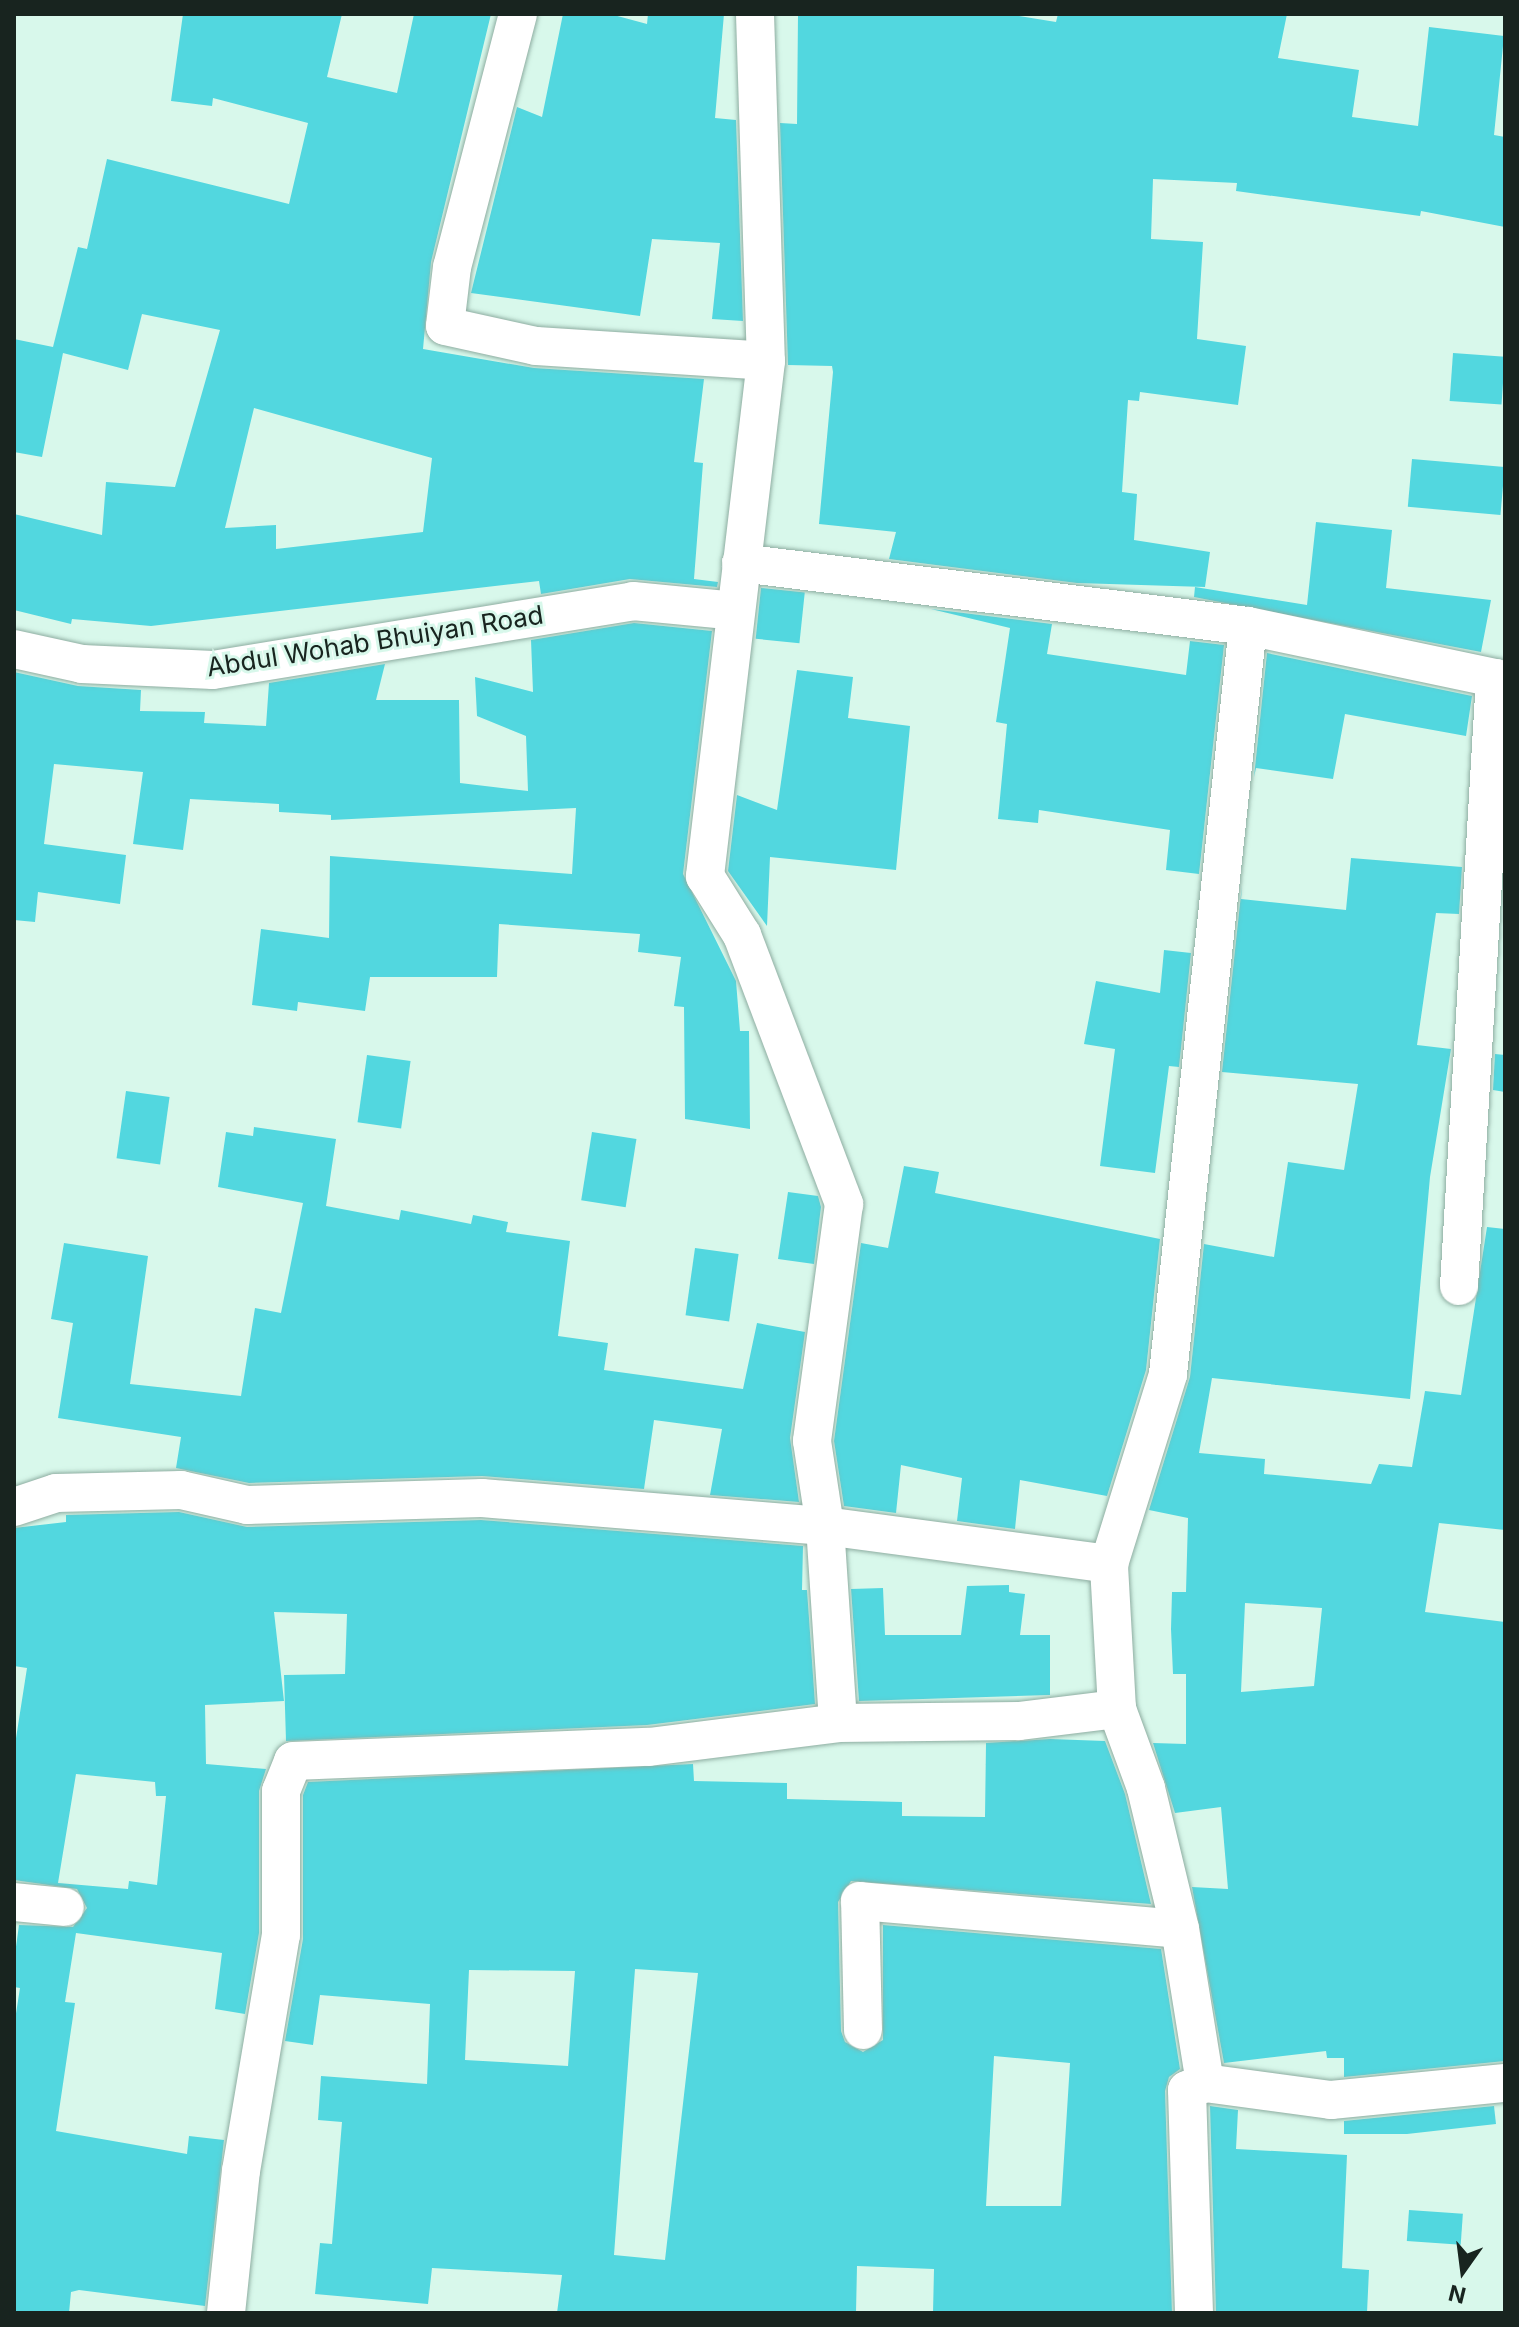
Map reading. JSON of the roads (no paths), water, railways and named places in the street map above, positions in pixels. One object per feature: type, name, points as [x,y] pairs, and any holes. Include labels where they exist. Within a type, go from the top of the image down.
[{"type":"street","points":[[518,14],[452,267],[445,326],[536,346],[766,361]]},
{"type":"street","points":[[755,14],[766,361],[705,876],[742,935],[844,1204],[812,1441],[825,1526],[838,1723]]},
{"type":"street","points":[[741,563],[1248,626],[1500,679],[1459,1286]]},
{"type":"street","name":"Abdul Wohab Bhuiyan Road","points":[[14,649],[82,664],[213,670],[633,601],[736,611]]},
{"type":"street","points":[[1205,2083],[1180,1929],[1146,1788],[1117,1709],[1109,1564],[1168,1374],[1248,626]]},
{"type":"street","points":[[14,1507],[56,1493],[181,1490],[247,1505],[482,1498],[825,1526],[1109,1564]]},
{"type":"street","points":[[226,2313],[241,2171],[281,1935],[281,1791],[293,1761],[649,1747],[838,1723],[1019,1721],[1117,1709]]},
{"type":"street","points":[[863,2030],[860,1901],[1180,1929]]},
{"type":"street","points":[[14,1902],[65,1907]]},
{"type":"street","points":[[1194,2313],[1187,2090],[1205,2083],[1331,2100],[1505,2083]]}]
